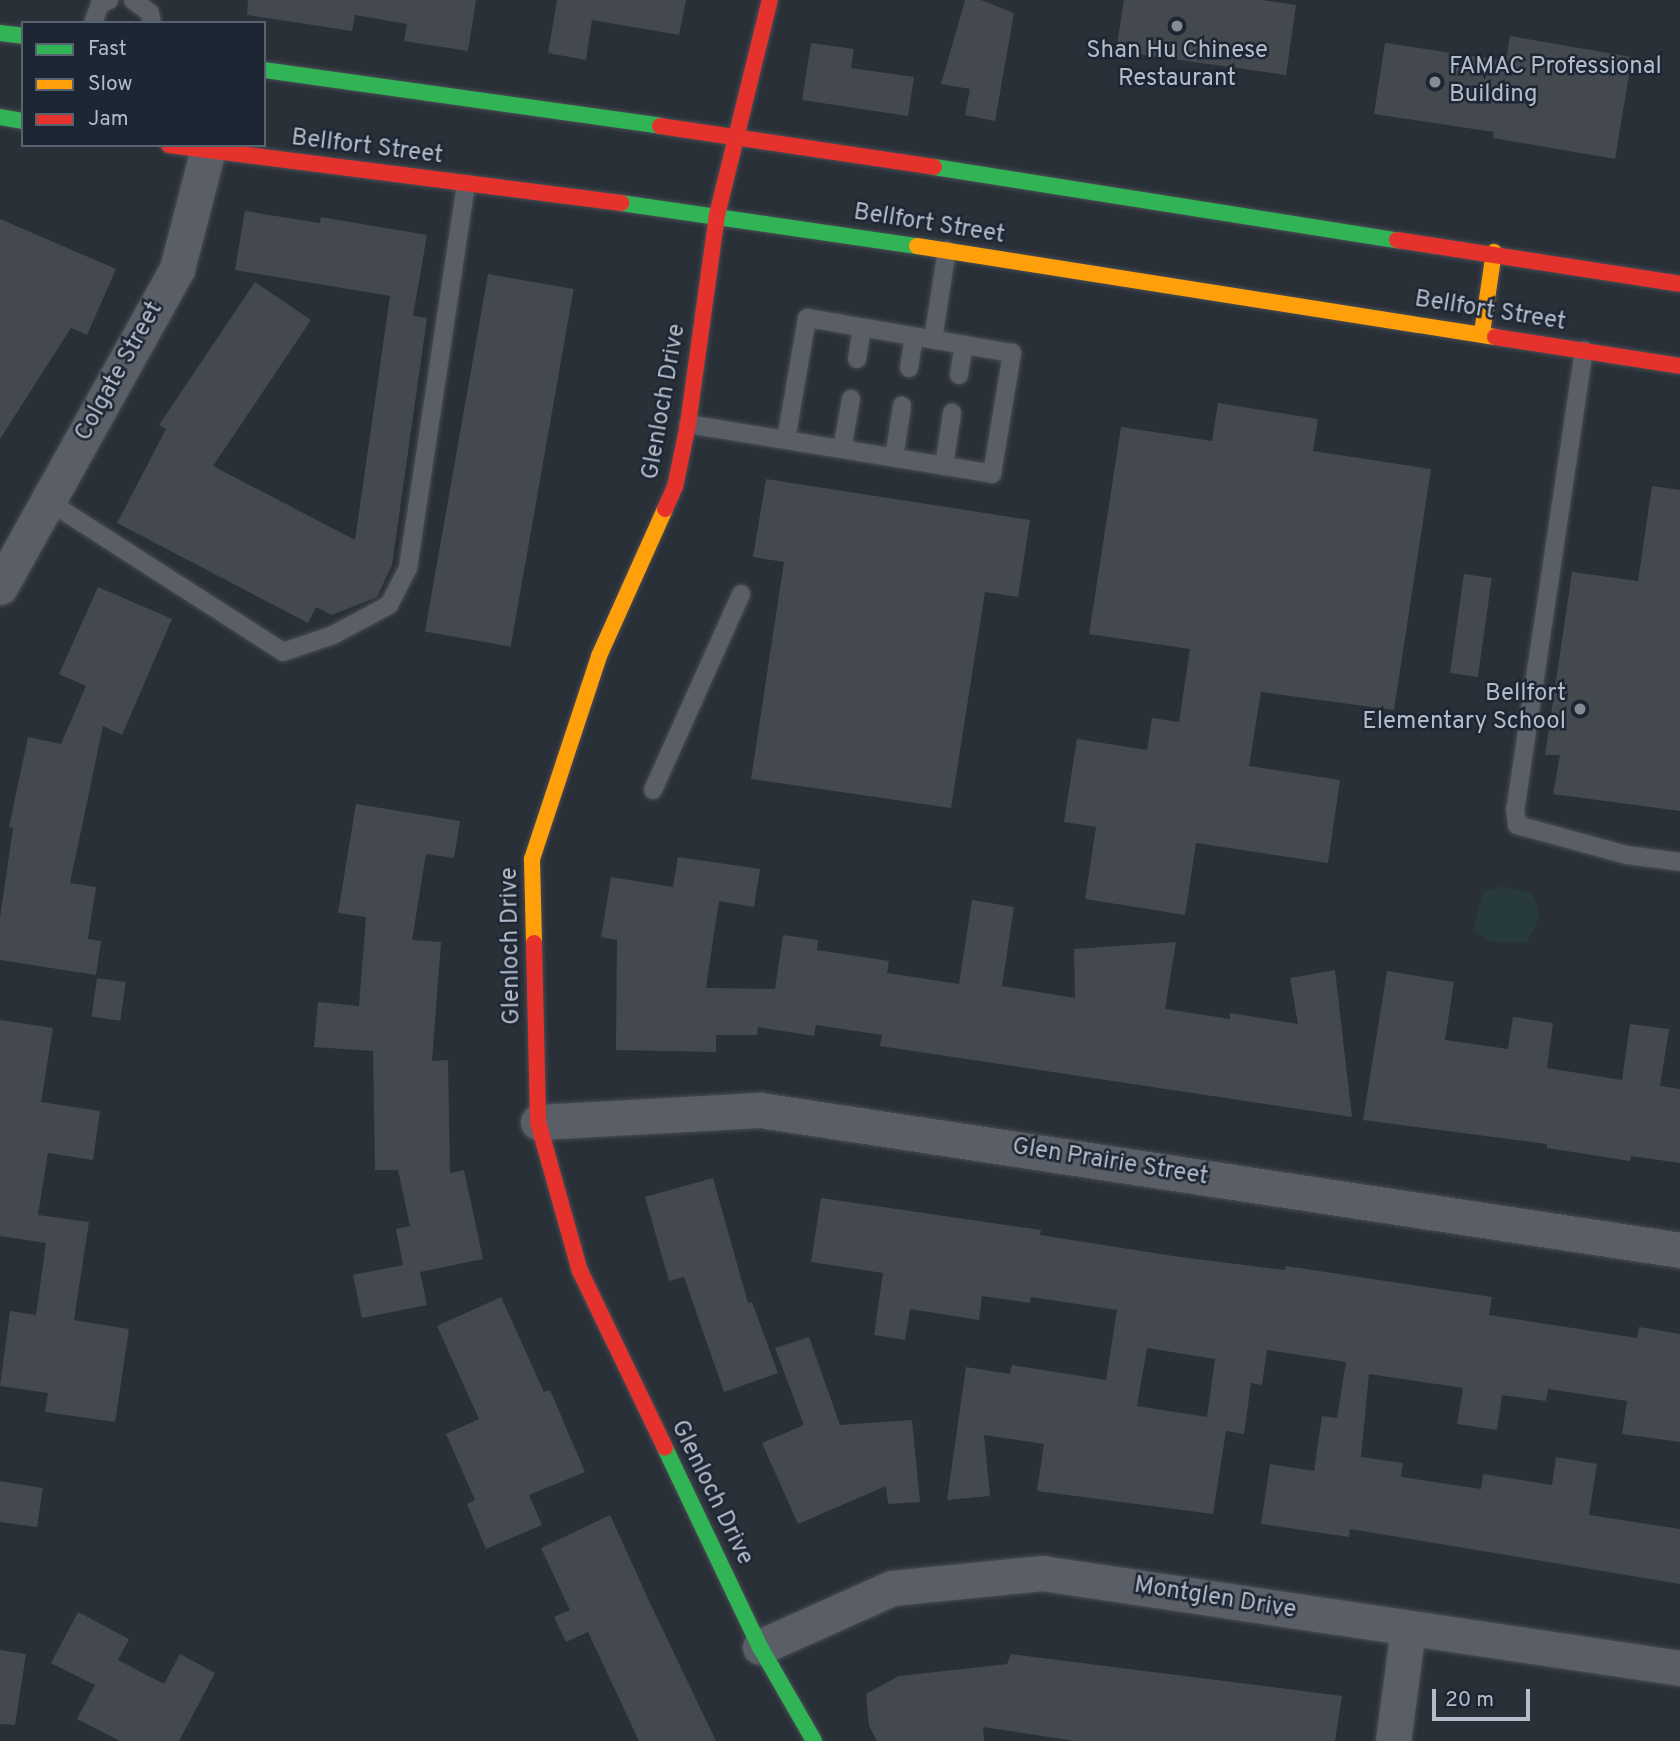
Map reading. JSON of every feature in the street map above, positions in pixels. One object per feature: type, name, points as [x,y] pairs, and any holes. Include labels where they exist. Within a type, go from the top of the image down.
[{"type":"main road","name":"Glenloch Drive","points":[[770,0],[734,137],[717,215],[688,424],[675,487],[599,656],[532,859],[538,1122],[580,1271],[760,1647],[814,1741]]},
{"type":"main road","points":[[0,33],[21,36]]},
{"type":"main road","points":[[266,70],[734,137],[1494,252],[1680,284]]},
{"type":"main road","points":[[0,117],[21,121]]},
{"type":"main road","name":"Bellfort Street","points":[[189,147],[717,215],[1680,366]]},
{"type":"main road","points":[[1482,333],[1494,252]]},
{"type":"street","name":"Colgate Street","points":[[0,587],[177,269],[209,149]]},
{"type":"street","name":"Glen Prairie Street","points":[[538,1122],[760,1110],[1680,1250]]},
{"type":"street","name":"Montglen Drive","points":[[760,1647],[892,1588],[1042,1573],[1680,1668]]},
{"type":"street","points":[[1393,1741],[1408,1628]]},
{"type":"lane","points":[[94,21],[100,4],[108,0]]},
{"type":"lane","points":[[133,0],[150,13],[152,21]]},
{"type":"lane","points":[[48,501],[283,652],[333,635],[389,605],[408,568],[466,184]]},
{"type":"lane","points":[[933,340],[947,250]]},
{"type":"lane","points":[[688,424],[992,474],[1012,353],[807,318],[786,439]]},
{"type":"lane","points":[[857,359],[862,327]]},
{"type":"lane","points":[[909,368],[914,336]]},
{"type":"lane","points":[[959,375],[964,344]]},
{"type":"lane","points":[[1584,350],[1516,809],[1517,825],[1627,855],[1680,862]]},
{"type":"lane","points":[[842,449],[850,399]]},
{"type":"lane","points":[[894,458],[902,407]]},
{"type":"lane","points":[[944,466],[953,413]]},
{"type":"lane","points":[[653,790],[741,594]]},
{"type":"green space","points":[[1503,886],[1530,893],[1535,899],[1539,918],[1526,943],[1488,941],[1473,931],[1483,892]]},
{"type":"building","points":[[248,0],[476,0],[468,51],[404,41],[407,24],[355,15],[352,31],[247,15]]},
{"type":"building","points":[[557,0],[686,0],[679,35],[592,20],[586,60],[548,53]]},
{"type":"building","points":[[965,0],[981,0],[1014,13],[995,121],[965,115],[970,89],[941,84]]},
{"type":"building","name":"Shan Hu Chinese Restaurant","points":[[1124,0],[1262,0],[1296,5],[1286,75],[1116,51]]},
{"type":"building","points":[[1510,36],[1632,57],[1615,159],[1493,138],[1494,132],[1374,114],[1385,43],[1506,61]]},
{"type":"building","points":[[811,43],[854,49],[851,68],[914,77],[908,116],[802,100]]},
{"type":"building","points":[[245,211],[320,223],[321,217],[427,235],[413,316],[427,318],[392,565],[377,597],[332,615],[316,607],[308,623],[117,523],[166,429],[159,425],[255,282],[311,320],[213,466],[355,540],[390,296],[235,270]]},
{"type":"building","points":[[0,219],[116,269],[87,335],[71,328],[0,439]]},
{"type":"building","points":[[488,274],[574,289],[511,647],[425,631]]},
{"type":"building","points":[[1218,403],[1318,419],[1313,451],[1431,469],[1394,710],[1261,692],[1249,766],[1340,780],[1328,863],[1196,843],[1185,915],[1085,899],[1096,827],[1064,822],[1077,739],[1147,750],[1152,718],[1179,722],[1190,649],[1089,634],[1121,427],[1212,441]]},
{"type":"building","points":[[766,479],[1030,520],[1018,597],[985,592],[951,808],[751,779],[784,562],[753,557]]},
{"type":"building","points":[[1652,486],[1680,490],[1680,811],[1553,794],[1560,755],[1545,755],[1572,572],[1638,581]]},
{"type":"building","points":[[1464,574],[1492,578],[1478,677],[1450,673]]},
{"type":"building","points":[[98,587],[172,619],[122,735],[103,726],[70,883],[96,887],[88,939],[101,941],[96,975],[0,960],[0,918],[13,828],[9,827],[28,737],[61,744],[86,686],[59,674]]},
{"type":"building","points":[[356,804],[460,821],[454,858],[426,854],[412,940],[441,942],[432,1061],[448,1060],[450,1173],[464,1170],[483,1259],[420,1272],[427,1305],[362,1318],[353,1275],[403,1265],[396,1229],[410,1226],[398,1170],[375,1170],[373,1051],[314,1047],[318,1002],[359,1006],[366,917],[338,913]]},
{"type":"building","points":[[678,857],[760,869],[754,907],[719,901],[706,988],[775,989],[783,935],[818,940],[817,950],[889,961],[887,973],[959,984],[972,900],[1014,907],[1002,986],[1075,998],[1074,949],[1176,942],[1165,1009],[1230,1019],[1230,1013],[1298,1024],[1290,978],[1335,970],[1352,1117],[880,1046],[882,1035],[816,1025],[814,1036],[758,1027],[757,1035],[716,1035],[716,1052],[616,1050],[617,940],[601,937],[611,877],[673,887]]},
{"type":"building","points":[[1387,971],[1454,982],[1445,1040],[1508,1049],[1513,1017],[1553,1023],[1547,1068],[1622,1080],[1630,1024],[1669,1029],[1660,1086],[1680,1089],[1680,1163],[1631,1156],[1630,1161],[1547,1148],[1547,1144],[1363,1120]]},
{"type":"building","points":[[97,978],[126,982],[120,1021],[92,1017]]},
{"type":"building","points":[[0,1020],[53,1028],[41,1102],[100,1111],[93,1160],[48,1153],[38,1215],[89,1222],[74,1320],[129,1329],[115,1422],[45,1412],[48,1393],[0,1386],[10,1311],[36,1315],[46,1243],[0,1236]]},
{"type":"building","points":[[713,1178],[748,1303],[752,1302],[778,1373],[724,1392],[684,1277],[669,1281],[645,1197]]},
{"type":"building","points":[[821,1198],[1041,1230],[1040,1235],[1173,1256],[1285,1270],[1286,1266],[1492,1297],[1489,1315],[1637,1338],[1639,1327],[1680,1334],[1680,1442],[1622,1434],[1627,1401],[1548,1389],[1546,1401],[1502,1395],[1497,1430],[1457,1424],[1463,1388],[1369,1374],[1361,1457],[1403,1463],[1401,1477],[1481,1489],[1483,1474],[1552,1485],[1556,1457],[1597,1464],[1589,1515],[1680,1529],[1680,1584],[1350,1529],[1349,1537],[1261,1524],[1270,1464],[1314,1471],[1322,1416],[1337,1418],[1346,1362],[1267,1350],[1262,1385],[1251,1383],[1244,1434],[1226,1431],[1213,1514],[1037,1491],[1044,1444],[984,1435],[990,1496],[947,1500],[966,1367],[1010,1374],[1012,1365],[1106,1380],[1117,1310],[1031,1297],[1030,1303],[982,1296],[979,1320],[910,1309],[905,1340],[874,1335],[883,1273],[811,1262]],"holes":[[[1147,1348],[1215,1359],[1207,1417],[1137,1406]]]},
{"type":"building","points":[[501,1297],[544,1392],[550,1390],[585,1472],[529,1495],[542,1525],[486,1549],[467,1504],[475,1500],[446,1434],[479,1419],[437,1326]]},
{"type":"building","points":[[809,1337],[840,1425],[912,1420],[920,1502],[888,1504],[886,1486],[798,1524],[762,1443],[804,1425],[775,1348]]},
{"type":"building","points":[[0,1481],[43,1488],[37,1527],[0,1522]]},
{"type":"building","points":[[610,1515],[716,1741],[639,1741],[588,1632],[566,1642],[554,1617],[570,1610],[541,1548]]},
{"type":"building","points":[[78,1612],[129,1639],[118,1660],[164,1684],[180,1654],[215,1673],[179,1741],[120,1741],[77,1719],[95,1685],[51,1663]]},
{"type":"building","points":[[0,1650],[26,1654],[15,1725],[0,1724]]},
{"type":"building","points":[[1011,1654],[1342,1696],[1335,1741],[1075,1741],[983,1727],[984,1741],[877,1741],[869,1726],[866,1694],[899,1676],[1007,1664]]},
{"type":"traffic: fast","points":[[0,33],[21,36]]},
{"type":"traffic: fast","points":[[266,70],[660,126]]},
{"type":"traffic: fast","points":[[0,117],[21,121]]},
{"type":"traffic: fast","points":[[934,167],[1397,240]]},
{"type":"traffic: fast","points":[[621,203],[917,246]]},
{"type":"traffic: fast","points":[[665,1448],[760,1647],[814,1741]]},
{"type":"traffic: slow","points":[[917,246],[1495,337]]},
{"type":"traffic: slow","points":[[1482,333],[1494,252]]},
{"type":"traffic: slow","points":[[534,943],[532,859],[599,656],[665,509]]},
{"type":"traffic: jam","points":[[665,509],[675,487],[688,424],[717,215],[770,0]]},
{"type":"traffic: jam","points":[[660,126],[934,167]]},
{"type":"traffic: jam","points":[[185,147],[621,203]]},
{"type":"traffic: jam","points":[[1397,240],[1680,284]]},
{"type":"traffic: jam","points":[[1495,337],[1680,366]]},
{"type":"traffic: jam","points":[[534,943],[538,1122],[580,1271],[665,1448]]},
{"type":"place","name":"Shan Hu Chinese Restaurant","points":[[1177,26]]},
{"type":"place","name":"FAMAC Professional Building","points":[[1435,82]]},
{"type":"place","name":"Bellfort Elementary School","points":[[1580,709]]}]
